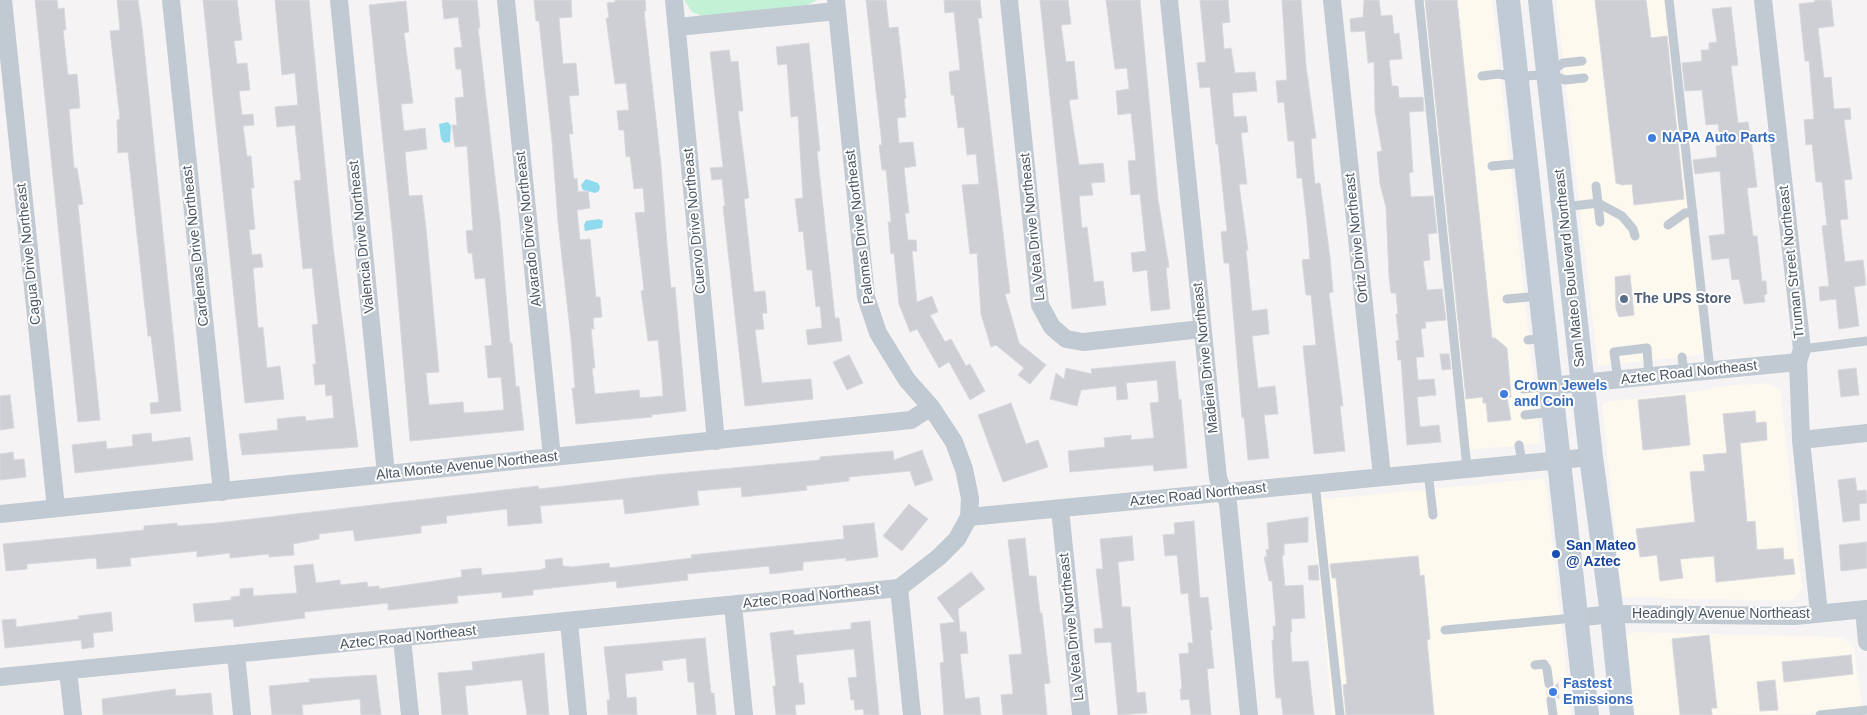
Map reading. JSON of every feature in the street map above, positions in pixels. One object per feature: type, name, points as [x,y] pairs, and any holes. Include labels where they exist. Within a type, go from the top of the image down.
[{"type":"main road","points":[[1508,0],[1540,296],[1536,339],[1550,386],[1574,618],[1587,715]]},
{"type":"main road","name":"San Mateo Boulevard Northeast","points":[[1540,0],[1583,383],[1612,614],[1622,715]]},
{"type":"street","name":"Cagua Drive Northeast","points":[[3,0],[56,508]]},
{"type":"street","name":"Cardenas Drive Northeast","points":[[171,0],[222,492]]},
{"type":"street","name":"Valencia Drive Northeast","points":[[339,0],[386,474]]},
{"type":"street","name":"Alvarado Drive Northeast","points":[[506,0],[552,457]]},
{"type":"street","name":"Cuervo Drive Northeast","points":[[674,0],[716,441]]},
{"type":"street","name":"La Veta Drive Northeast","points":[[1009,0],[1040,305],[1052,327],[1066,339],[1083,342],[1202,330]]},
{"type":"street","name":"Madeira Drive Northeast","points":[[1169,0],[1218,478],[1228,503],[1249,715]]},
{"type":"street","name":"Ortiz Drive Northeast","points":[[1332,0],[1382,476]]},
{"type":"street","name":"Truman Street Northeast","points":[[1762,0],[1800,355],[1801,440],[1819,614]]},
{"type":"street","points":[[677,27],[836,5]]},
{"type":"street","name":"Palomas Drive Northeast","points":[[836,5],[866,297],[878,332],[907,380],[931,407],[954,442],[964,469],[970,498],[969,517]]},
{"type":"street","name":"Aztec Road Northeast","points":[[1550,386],[1649,377],[1683,365],[1710,370],[1800,355]]},
{"type":"street","name":"Alta Monte Avenue Northeast","points":[[0,514],[911,420],[931,407]]},
{"type":"street","points":[[1801,440],[1867,433]]},
{"type":"street","name":"Aztec Road Northeast","points":[[0,677],[402,639],[899,588],[939,558],[957,539],[969,517],[1592,457]]},
{"type":"street","name":"La Veta Drive Northeast","points":[[1060,509],[1081,715]]},
{"type":"street","points":[[899,588],[912,715]]},
{"type":"street","points":[[733,605],[744,715]]},
{"type":"street","points":[[1865,609],[1867,642]]},
{"type":"street","name":"Headingly Avenue Northeast","points":[[1574,618],[1612,614],[1795,616],[1865,609]]},
{"type":"street","points":[[568,622],[578,715]]},
{"type":"street","points":[[402,639],[410,715]]},
{"type":"street","points":[[236,654],[242,715]]},
{"type":"street","points":[[68,671],[73,715]]},
{"type":"lane","points":[[1419,0],[1467,435],[1467,468]]},
{"type":"lane","points":[[1669,0],[1710,370]]},
{"type":"lane","points":[[1548,74],[1563,63],[1582,61]]},
{"type":"lane","points":[[1482,76],[1498,74],[1516,77],[1548,74],[1565,80],[1584,78]]},
{"type":"lane","points":[[1492,166],[1525,163]]},
{"type":"lane","points":[[1596,186],[1600,222]]},
{"type":"lane","points":[[1563,207],[1598,203],[1622,216],[1633,229],[1635,236]]},
{"type":"lane","points":[[1668,225],[1685,213],[1693,212]]},
{"type":"lane","points":[[1507,299],[1540,296]]},
{"type":"lane","points":[[1800,355],[1867,341]]},
{"type":"lane","points":[[1618,380],[1614,352],[1647,348],[1649,377]]},
{"type":"lane","points":[[1523,389],[1550,386]]},
{"type":"lane","points":[[1525,415],[1553,412]]},
{"type":"lane","points":[[1519,445],[1522,463]]},
{"type":"lane","points":[[1428,472],[1432,515]]},
{"type":"lane","points":[[1315,483],[1324,525],[1340,715]]},
{"type":"lane","points":[[1445,630],[1574,618]]},
{"type":"lane","points":[[1535,665],[1544,664],[1547,668],[1549,684]]},
{"type":"lane","points":[[1551,700],[1553,715]]},
{"type":"lane","points":[[1820,715],[1867,710]]},
{"type":"shaded area","points":[[1422,0],[1492,0],[1540,438],[1539,442],[1535,444],[1468,450]]},
{"type":"shaded area","points":[[1556,0],[1666,0],[1706,354],[1598,366]]},
{"type":"shaded area","points":[[1768,383],[1780,391],[1802,587],[1800,592],[1795,599],[1788,601],[1625,597],[1622,595],[1602,406],[1605,402],[1708,390],[1716,387]]},
{"type":"shaded area","points":[[1543,479],[1546,484],[1571,715],[1332,715],[1311,496],[1326,499]]},
{"type":"shaded area","points":[[1633,632],[1839,637],[1849,642],[1854,648],[1863,714],[1635,715],[1626,636]]},
{"type":"green space","points":[[684,0],[817,0],[803,7],[705,17],[692,12]]},
{"type":"water","points":[[448,122],[451,126],[450,142],[444,143],[441,139],[439,124]]},
{"type":"water","points":[[586,179],[598,183],[599,191],[595,193],[583,190],[581,185]]},
{"type":"water","points":[[599,219],[603,221],[602,228],[585,231],[584,225],[586,221]]},
{"type":"building","points":[[35,0],[57,0],[58,9],[64,8],[66,30],[63,30],[68,75],[77,74],[80,108],[69,109],[74,168],[77,168],[83,204],[78,205],[100,420],[78,422]]},
{"type":"building","points":[[117,0],[138,0],[181,411],[151,414],[150,403],[159,402],[151,336],[148,336],[128,152],[118,153],[117,120],[120,119],[110,31],[120,30]]},
{"type":"building","points":[[203,0],[237,0],[242,40],[234,41],[237,64],[247,63],[250,90],[239,91],[242,115],[253,114],[254,125],[243,126],[247,156],[251,156],[254,188],[251,188],[255,229],[249,230],[252,255],[261,254],[263,267],[253,268],[258,328],[263,327],[267,368],[280,366],[284,399],[245,403]]},
{"type":"building","points":[[275,0],[309,0],[333,246],[358,447],[242,455],[239,434],[278,430],[277,419],[305,416],[306,421],[334,418],[332,395],[326,396],[325,384],[315,385],[313,364],[316,364],[312,325],[318,324],[312,268],[303,269],[294,181],[301,180],[295,125],[277,127],[275,107],[298,105],[295,73],[282,75]]},
{"type":"building","points":[[442,0],[477,0],[480,28],[478,28],[500,221],[510,343],[512,343],[516,387],[519,386],[524,430],[410,441],[393,239],[369,5],[406,1],[409,32],[404,33],[413,103],[401,104],[404,131],[425,128],[427,149],[405,152],[409,196],[422,195],[426,228],[439,372],[426,373],[429,405],[463,402],[464,413],[504,410],[501,377],[488,378],[485,346],[492,345],[485,278],[475,279],[472,253],[468,253],[466,231],[473,230],[467,146],[455,147],[452,125],[457,125],[455,98],[464,97],[461,69],[456,69],[454,48],[462,47],[458,17],[444,19]]},
{"type":"building","points":[[534,0],[571,0],[572,17],[559,18],[563,64],[576,63],[579,95],[569,96],[573,134],[569,134],[574,179],[577,178],[578,192],[588,191],[590,208],[577,210],[580,240],[590,239],[596,297],[600,297],[602,317],[593,318],[594,329],[591,329],[595,368],[592,368],[595,394],[639,390],[640,398],[663,396],[662,380],[658,340],[648,341],[641,291],[644,290],[635,213],[645,212],[643,188],[634,189],[630,156],[626,157],[624,130],[619,130],[617,111],[629,110],[626,83],[615,84],[606,18],[609,18],[607,3],[615,2],[615,0],[645,0],[646,11],[644,11],[661,165],[671,288],[675,287],[686,411],[651,415],[652,417],[576,424],[572,388],[575,388],[571,339],[558,222],[552,141],[539,21],[536,21]]},
{"type":"building","points":[[866,0],[886,0],[889,28],[898,27],[906,98],[904,99],[906,117],[897,118],[899,143],[913,142],[916,166],[904,168],[909,213],[905,213],[908,240],[916,240],[917,251],[912,251],[917,302],[932,296],[938,312],[930,315],[945,342],[951,339],[966,366],[970,364],[985,391],[970,400],[949,362],[939,368],[917,329],[910,332],[899,304],[894,253],[891,254],[888,222],[891,222],[886,170],[882,170],[879,145],[882,145]]},
{"type":"building","points":[[944,0],[980,0],[982,18],[978,18],[1010,293],[1005,294],[1019,343],[1046,365],[1030,384],[1018,375],[1024,368],[996,345],[991,347],[981,314],[977,253],[970,254],[962,185],[979,184],[976,154],[967,155],[964,127],[958,128],[954,95],[951,95],[949,72],[960,70],[954,12],[945,13]]},
{"type":"building","points":[[1040,0],[1068,0],[1071,24],[1061,25],[1066,62],[1074,61],[1078,99],[1069,100],[1079,165],[1103,163],[1105,182],[1091,183],[1093,195],[1079,196],[1082,228],[1087,227],[1094,282],[1103,281],[1106,305],[1072,309]]},
{"type":"building","points":[[1106,0],[1140,0],[1158,199],[1169,267],[1166,268],[1170,309],[1151,311],[1147,270],[1133,272],[1131,253],[1146,251],[1140,194],[1131,195],[1128,161],[1136,160],[1131,113],[1118,115],[1116,91],[1129,89],[1127,68],[1115,69]]},
{"type":"building","points":[[1200,0],[1228,0],[1230,22],[1222,23],[1224,49],[1231,48],[1235,73],[1255,72],[1257,91],[1232,93],[1234,117],[1246,116],[1248,132],[1241,133],[1247,184],[1239,184],[1248,250],[1246,250],[1252,311],[1267,309],[1269,334],[1252,336],[1258,388],[1275,386],[1278,414],[1264,415],[1269,458],[1248,460],[1244,417],[1242,418],[1229,263],[1224,263],[1221,232],[1227,231],[1218,144],[1216,144],[1210,87],[1200,88],[1197,63],[1206,62]]},
{"type":"building","points":[[1282,0],[1301,0],[1306,66],[1316,138],[1311,139],[1315,184],[1320,183],[1330,257],[1333,292],[1329,293],[1343,406],[1340,406],[1345,451],[1314,454],[1303,346],[1316,345],[1311,295],[1306,295],[1302,260],[1310,259],[1307,223],[1302,178],[1297,178],[1294,141],[1288,141],[1284,102],[1278,103],[1276,81],[1287,80]]},
{"type":"building","points":[[1364,0],[1379,0],[1381,16],[1392,15],[1394,34],[1399,33],[1402,59],[1389,60],[1392,86],[1398,86],[1399,98],[1423,97],[1424,111],[1409,112],[1413,172],[1409,173],[1411,197],[1433,196],[1437,233],[1428,234],[1430,260],[1423,261],[1427,290],[1442,289],[1446,320],[1425,322],[1426,328],[1421,329],[1424,357],[1416,357],[1418,380],[1434,379],[1436,395],[1417,397],[1420,427],[1439,425],[1441,442],[1407,445],[1401,360],[1398,360],[1396,341],[1399,340],[1396,293],[1391,293],[1386,207],[1380,184],[1377,152],[1382,151],[1375,111],[1374,62],[1368,63],[1365,31],[1351,32],[1350,19],[1363,17]]},
{"type":"building","points":[[1425,0],[1457,0],[1492,338],[1495,338],[1507,348],[1511,397],[1507,397],[1511,420],[1488,422],[1486,403],[1483,403],[1483,397],[1466,399]]},
{"type":"building","points":[[1595,0],[1646,0],[1651,38],[1667,36],[1684,199],[1634,205],[1632,184],[1622,185],[1616,183]]},
{"type":"building","points":[[1815,0],[1831,0],[1834,26],[1818,28],[1824,78],[1831,77],[1834,109],[1850,108],[1851,119],[1844,120],[1852,179],[1844,180],[1848,219],[1840,220],[1845,262],[1863,260],[1866,285],[1854,287],[1859,326],[1839,329],[1836,299],[1820,301],[1819,287],[1829,286],[1822,226],[1827,225],[1822,182],[1816,182],[1812,144],[1806,145],[1804,120],[1814,119],[1809,61],[1805,61],[1799,4],[1815,2]]},
{"type":"building","points":[[1731,7],[1738,65],[1731,66],[1738,123],[1748,122],[1757,187],[1747,188],[1753,236],[1757,236],[1762,281],[1766,281],[1767,294],[1764,295],[1765,302],[1744,304],[1739,279],[1732,280],[1729,258],[1712,260],[1709,236],[1725,234],[1720,171],[1695,174],[1693,160],[1717,157],[1716,146],[1721,145],[1718,124],[1706,125],[1702,90],[1685,91],[1682,63],[1702,61],[1701,50],[1709,50],[1709,43],[1717,42],[1712,9]]},
{"type":"building","points":[[809,43],[820,151],[817,151],[835,318],[839,318],[842,341],[808,345],[806,330],[822,328],[820,306],[816,307],[812,270],[807,270],[803,231],[799,232],[795,199],[803,198],[798,116],[791,117],[787,64],[778,65],[776,47]]},
{"type":"building","points":[[729,50],[731,62],[738,61],[743,111],[738,111],[749,198],[744,199],[754,292],[765,291],[767,313],[762,313],[764,329],[755,330],[762,383],[811,379],[813,399],[745,406],[723,206],[725,206],[722,179],[712,180],[710,168],[723,167],[710,52]]},
{"type":"building","points":[[1630,275],[1634,315],[1619,317],[1616,309],[1615,277]]},
{"type":"building","points":[[1440,354],[1449,354],[1451,369],[1442,370]]},
{"type":"building","points":[[849,355],[863,383],[847,390],[833,362]]},
{"type":"building","points":[[1175,361],[1179,400],[1181,399],[1187,468],[1154,471],[1153,465],[1070,472],[1068,451],[1105,447],[1104,438],[1131,435],[1131,440],[1154,438],[1150,403],[1159,402],[1157,380],[1126,383],[1128,399],[1117,400],[1116,386],[1081,390],[1077,406],[1050,399],[1056,373],[1064,379],[1066,368],[1092,374],[1091,369]]},
{"type":"building","points":[[1856,368],[1859,395],[1841,397],[1838,370]]},
{"type":"building","points":[[10,395],[14,428],[0,430],[0,396]]},
{"type":"building","points":[[1685,395],[1690,445],[1643,450],[1638,400]]},
{"type":"building","points":[[1011,403],[1026,444],[1038,440],[1048,467],[1003,482],[978,415]]},
{"type":"building","points":[[1755,411],[1756,423],[1766,422],[1767,440],[1740,443],[1747,522],[1755,521],[1757,550],[1783,548],[1784,560],[1793,559],[1795,574],[1716,582],[1714,556],[1680,559],[1683,578],[1660,581],[1657,555],[1640,557],[1636,529],[1695,522],[1690,472],[1705,471],[1703,455],[1727,453],[1723,414]]},
{"type":"building","points":[[151,433],[152,442],[190,437],[193,460],[75,473],[72,445],[106,441],[107,449],[133,446],[132,435]]},
{"type":"building","points":[[922,450],[933,480],[915,486],[910,471],[849,477],[849,481],[806,486],[807,490],[742,497],[741,487],[697,491],[699,505],[625,514],[623,499],[540,506],[542,523],[508,526],[507,509],[446,516],[447,523],[421,526],[421,533],[355,541],[353,530],[319,534],[319,539],[293,544],[294,555],[269,557],[269,554],[230,558],[230,553],[197,557],[197,551],[130,558],[131,566],[97,569],[96,558],[27,564],[27,569],[6,571],[3,544],[144,530],[144,526],[177,523],[177,526],[217,523],[538,486],[539,489],[656,475],[820,460],[820,457],[893,451],[894,460]]},
{"type":"building","points":[[13,452],[14,460],[24,459],[26,477],[0,480],[0,454]]},
{"type":"building","points":[[1855,478],[1857,491],[1866,490],[1867,503],[1859,504],[1860,520],[1843,522],[1838,480]]},
{"type":"building","points":[[909,504],[928,519],[902,551],[883,536]]},
{"type":"building","points":[[1308,517],[1308,542],[1284,544],[1284,555],[1282,556],[1285,586],[1303,585],[1305,618],[1291,619],[1292,662],[1308,661],[1314,715],[1283,715],[1281,698],[1276,698],[1274,676],[1272,640],[1274,640],[1273,626],[1276,626],[1272,581],[1269,581],[1264,557],[1267,557],[1266,550],[1269,549],[1267,523]]},
{"type":"building","points":[[1194,521],[1200,598],[1208,597],[1212,630],[1210,630],[1214,668],[1207,669],[1211,715],[1191,715],[1189,699],[1181,700],[1179,654],[1189,653],[1188,643],[1193,643],[1188,593],[1181,594],[1177,555],[1165,556],[1163,535],[1175,534],[1174,523]]},
{"type":"building","points":[[874,523],[878,557],[846,561],[846,558],[803,562],[803,570],[770,574],[769,566],[687,574],[688,580],[617,588],[616,581],[533,590],[533,595],[502,598],[502,592],[457,596],[458,603],[388,610],[388,603],[304,612],[305,618],[234,627],[233,619],[195,622],[193,604],[231,600],[231,597],[240,596],[240,589],[253,588],[253,596],[297,593],[294,566],[313,564],[316,583],[340,580],[340,585],[367,582],[368,587],[379,586],[379,589],[462,577],[461,570],[481,568],[482,575],[539,570],[546,568],[545,560],[562,558],[563,566],[571,567],[609,563],[610,568],[692,558],[691,555],[844,539],[843,526]]},
{"type":"building","points":[[1132,536],[1134,560],[1118,562],[1122,607],[1130,607],[1137,693],[1145,692],[1147,713],[1118,715],[1111,642],[1095,643],[1094,629],[1103,628],[1096,569],[1103,569],[1100,539]]},
{"type":"building","points":[[1025,538],[1029,576],[1036,576],[1040,613],[1042,613],[1050,683],[1044,684],[1047,715],[1003,715],[1001,695],[1013,694],[1009,655],[1022,654],[1008,540]]},
{"type":"building","points":[[1867,542],[1867,568],[1841,571],[1839,545]]},
{"type":"building","points":[[1418,556],[1420,576],[1424,575],[1430,639],[1427,640],[1434,715],[1346,715],[1343,685],[1347,684],[1336,578],[1332,578],[1330,564]]},
{"type":"building","points":[[1318,565],[1319,580],[1309,580],[1308,566]]},
{"type":"building","points":[[971,572],[985,589],[958,609],[960,632],[966,632],[968,653],[960,654],[965,699],[979,697],[981,715],[944,715],[940,663],[944,662],[940,624],[955,622],[937,598]]},
{"type":"building","points":[[111,612],[113,631],[93,633],[94,647],[82,649],[81,640],[5,648],[2,620],[16,619],[16,627],[79,619],[78,616]]},
{"type":"building","points":[[870,621],[879,715],[864,715],[863,709],[855,710],[854,700],[851,700],[848,678],[857,677],[854,649],[796,655],[799,683],[803,683],[805,704],[795,705],[796,715],[776,715],[773,686],[776,686],[770,633],[793,630],[794,635],[851,629],[851,623]]},
{"type":"building","points":[[1709,635],[1717,708],[1711,708],[1712,715],[1680,715],[1672,639]]},
{"type":"building","points":[[705,638],[711,693],[714,693],[716,715],[697,715],[694,682],[688,682],[686,658],[662,661],[663,670],[625,674],[627,698],[636,697],[637,715],[608,715],[607,700],[610,700],[604,647]]},
{"type":"building","points":[[544,653],[549,715],[527,715],[522,680],[465,686],[468,715],[442,715],[438,673],[473,670],[472,662]]},
{"type":"building","points":[[1851,655],[1853,674],[1784,682],[1782,662]]},
{"type":"building","points":[[376,675],[381,715],[361,715],[360,699],[302,705],[303,715],[272,715],[269,686],[310,682],[309,679]]},
{"type":"building","points":[[1775,680],[1778,710],[1760,711],[1757,682]]},
{"type":"building","points":[[1558,683],[1559,699],[1553,694],[1547,695],[1547,690],[1552,689]]},
{"type":"building","points":[[175,689],[176,696],[211,693],[213,715],[103,715],[102,699]]},
{"type":"place","name":"NAPA Auto Parts","points":[[1652,138]]},
{"type":"place","name":"The UPS Store","points":[[1624,299]]},
{"type":"place","name":"Crown Jewels and Coin","points":[[1504,394]]},
{"type":"place","name":"San Mateo @ Aztec","points":[[1556,554]]},
{"type":"place","name":"Fastest Emissions","points":[[1553,692]]}]
